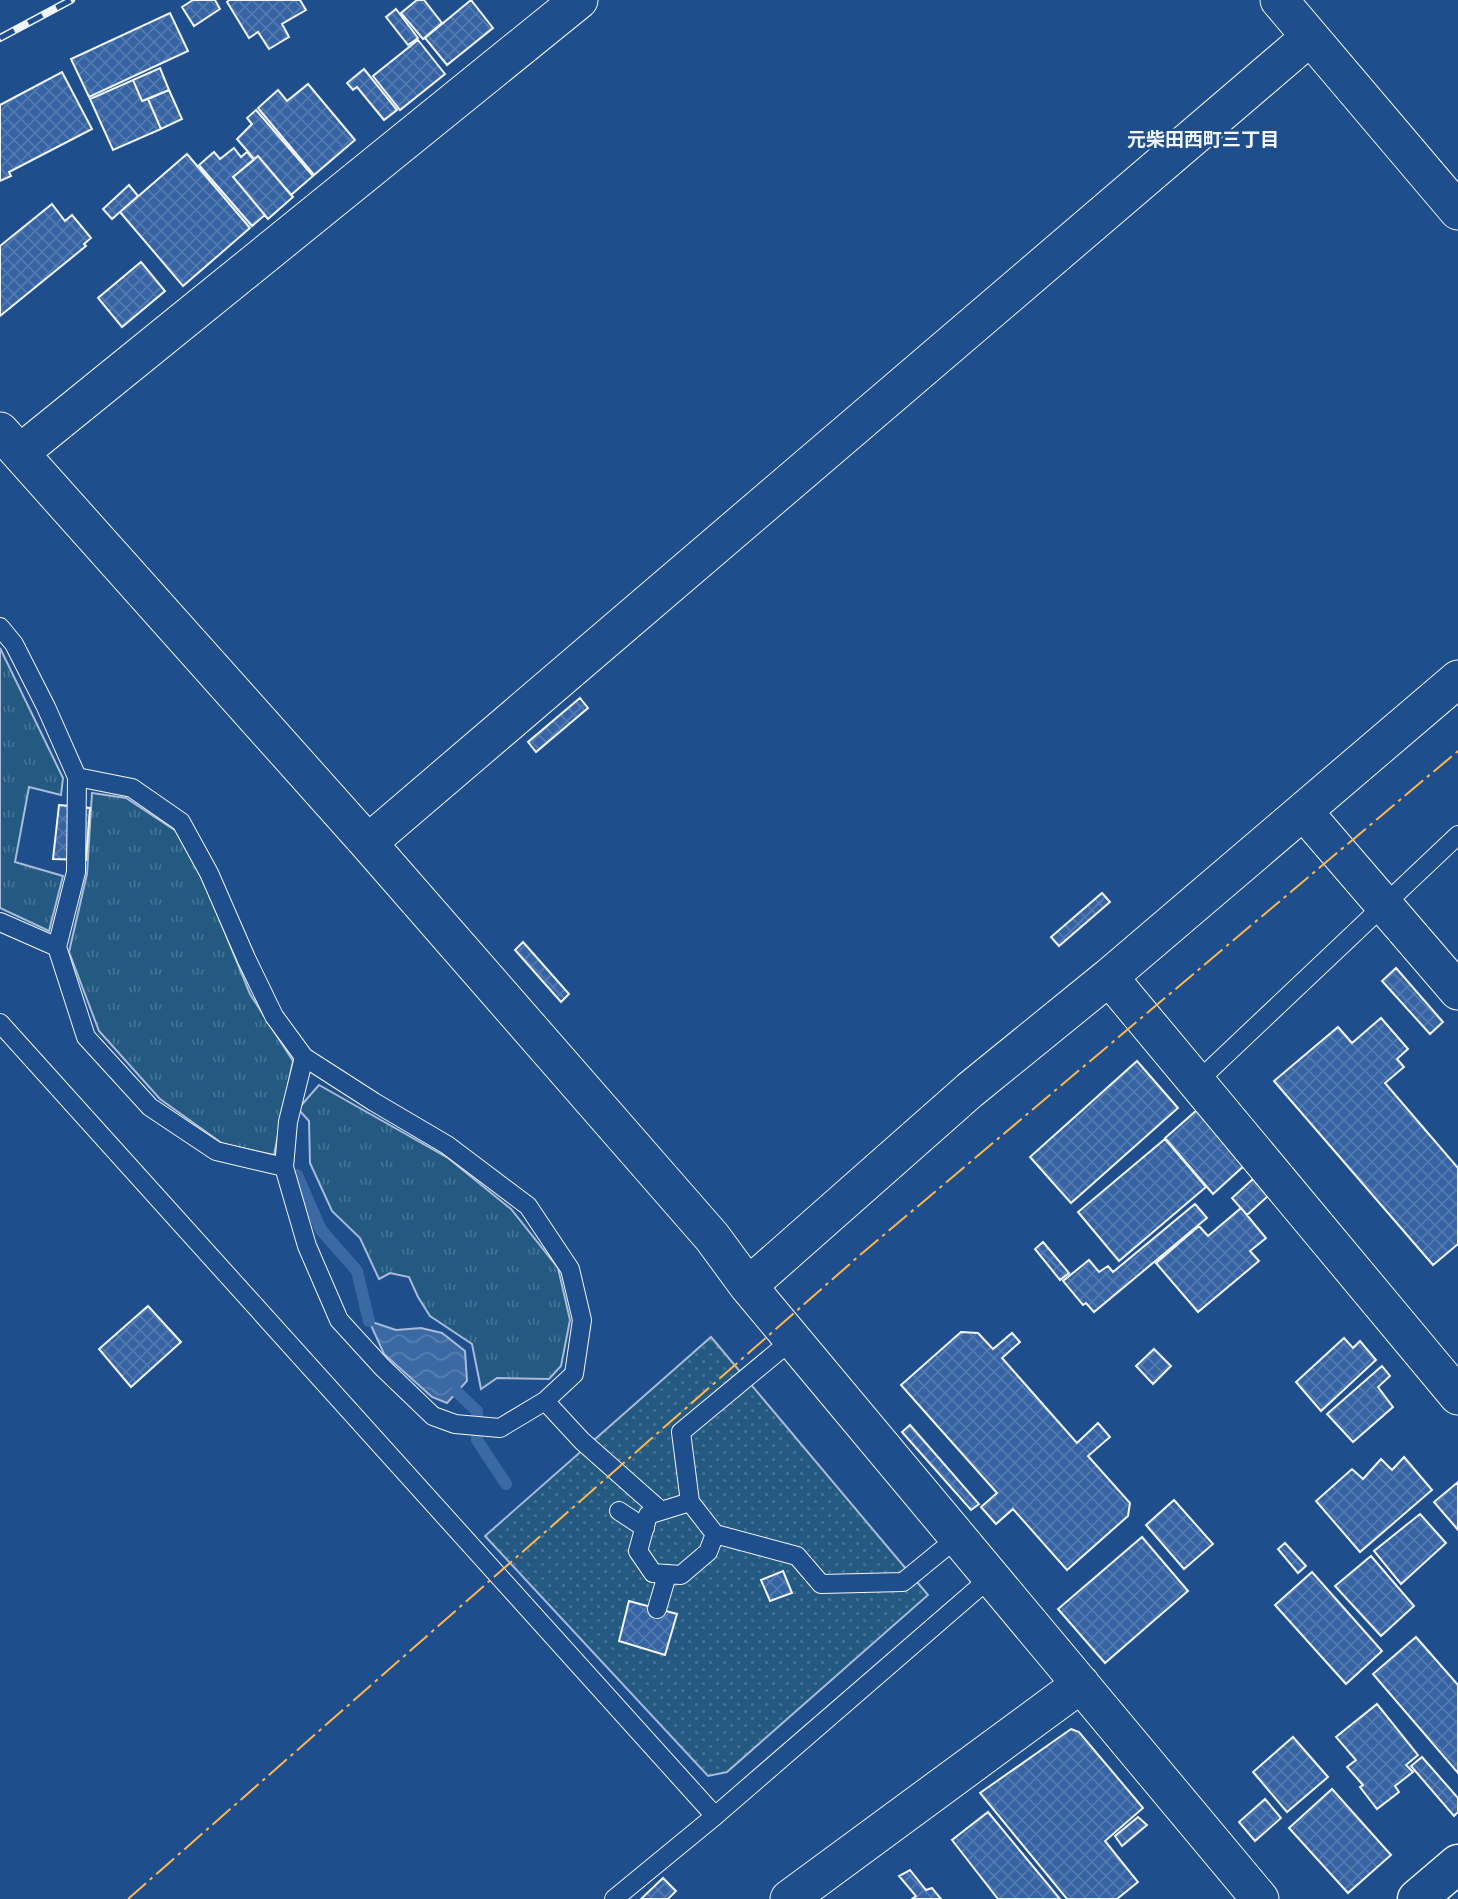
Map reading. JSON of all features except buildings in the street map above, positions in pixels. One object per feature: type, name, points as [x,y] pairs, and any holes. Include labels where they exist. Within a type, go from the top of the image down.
[{"type":"street","points":[[579,0],[10,442],[368,843],[712,1237],[748,1286],[1260,1899]]},
{"type":"street","points":[[1279,0],[1458,211]]},
{"type":"street","points":[[368,843],[1310,37]]},
{"type":"street","points":[[748,1286],[970,1090],[1109,977],[1458,679]]},
{"type":"street","points":[[1304,811],[1458,991]]},
{"type":"street","points":[[1109,977],[1458,1396]]},
{"type":"street","points":[[789,1899],[1081,1684]]},
{"type":"street","points":[[1417,1899],[1458,1864]]},
{"type":"lane","points":[[0,627],[14,644],[78,777],[76,872],[57,947],[86,1037],[150,1107],[216,1151],[284,1167]]},
{"type":"lane","points":[[78,777],[132,788],[181,822],[209,873],[274,1016],[304,1057],[447,1144],[528,1206],[570,1269],[582,1320],[573,1374],[545,1401],[500,1428],[455,1424],[433,1416],[382,1367],[339,1320],[307,1246],[284,1167],[288,1122],[304,1057]]},
{"type":"lane","points":[[1197,1082],[1458,835]]},
{"type":"lane","points":[[0,922],[57,947]]},
{"type":"lane","points":[[0,1023],[715,1816]]},
{"type":"lane","points":[[793,1339],[681,1432],[690,1502],[715,1534],[797,1556],[821,1584],[903,1582],[958,1538]]},
{"type":"lane","points":[[545,1401],[582,1441],[661,1511]]},
{"type":"lane","points":[[690,1502],[648,1515],[638,1551],[653,1573],[681,1575],[708,1552],[715,1534]]},
{"type":"lane","points":[[619,1511],[645,1528]]},
{"type":"lane","points":[[657,1609],[667,1574]]},
{"type":"lane","points":[[614,1899],[715,1816],[991,1577]]},
{"type":"green space","points":[[0,648],[63,778],[61,795],[29,787],[15,862],[63,876],[49,931],[0,908]]},
{"type":"green space","points":[[92,793],[126,798],[176,831],[206,886],[250,994],[293,1061],[274,1155],[223,1144],[160,1099],[99,1031],[69,952],[87,874]]},
{"type":"green space","points":[[319,1085],[448,1158],[511,1209],[558,1268],[570,1320],[561,1366],[549,1379],[497,1378],[481,1389],[472,1344],[430,1316],[409,1277],[390,1273],[379,1279],[360,1238],[332,1211],[310,1163],[309,1121],[298,1109]]},
{"type":"green space","points":[[711,1337],[928,1595],[727,1772],[708,1776],[485,1536]]},
{"type":"water","points":[[369,1321],[396,1330],[421,1328],[442,1333],[465,1351],[467,1381],[447,1403],[432,1397],[384,1354]]},
{"type":"waterway","points":[[297,1175],[321,1230],[357,1271],[369,1321]]},
{"type":"waterway","points":[[457,1392],[477,1411],[477,1440],[506,1484]]},
{"type":"railway","points":[[0,38],[71,0]]},
{"type":"power","points":[[128,1899],[860,1255],[1458,751]]},
{"type":"district","name":"元柴田西町三丁目","points":[[1203,139]]}]
